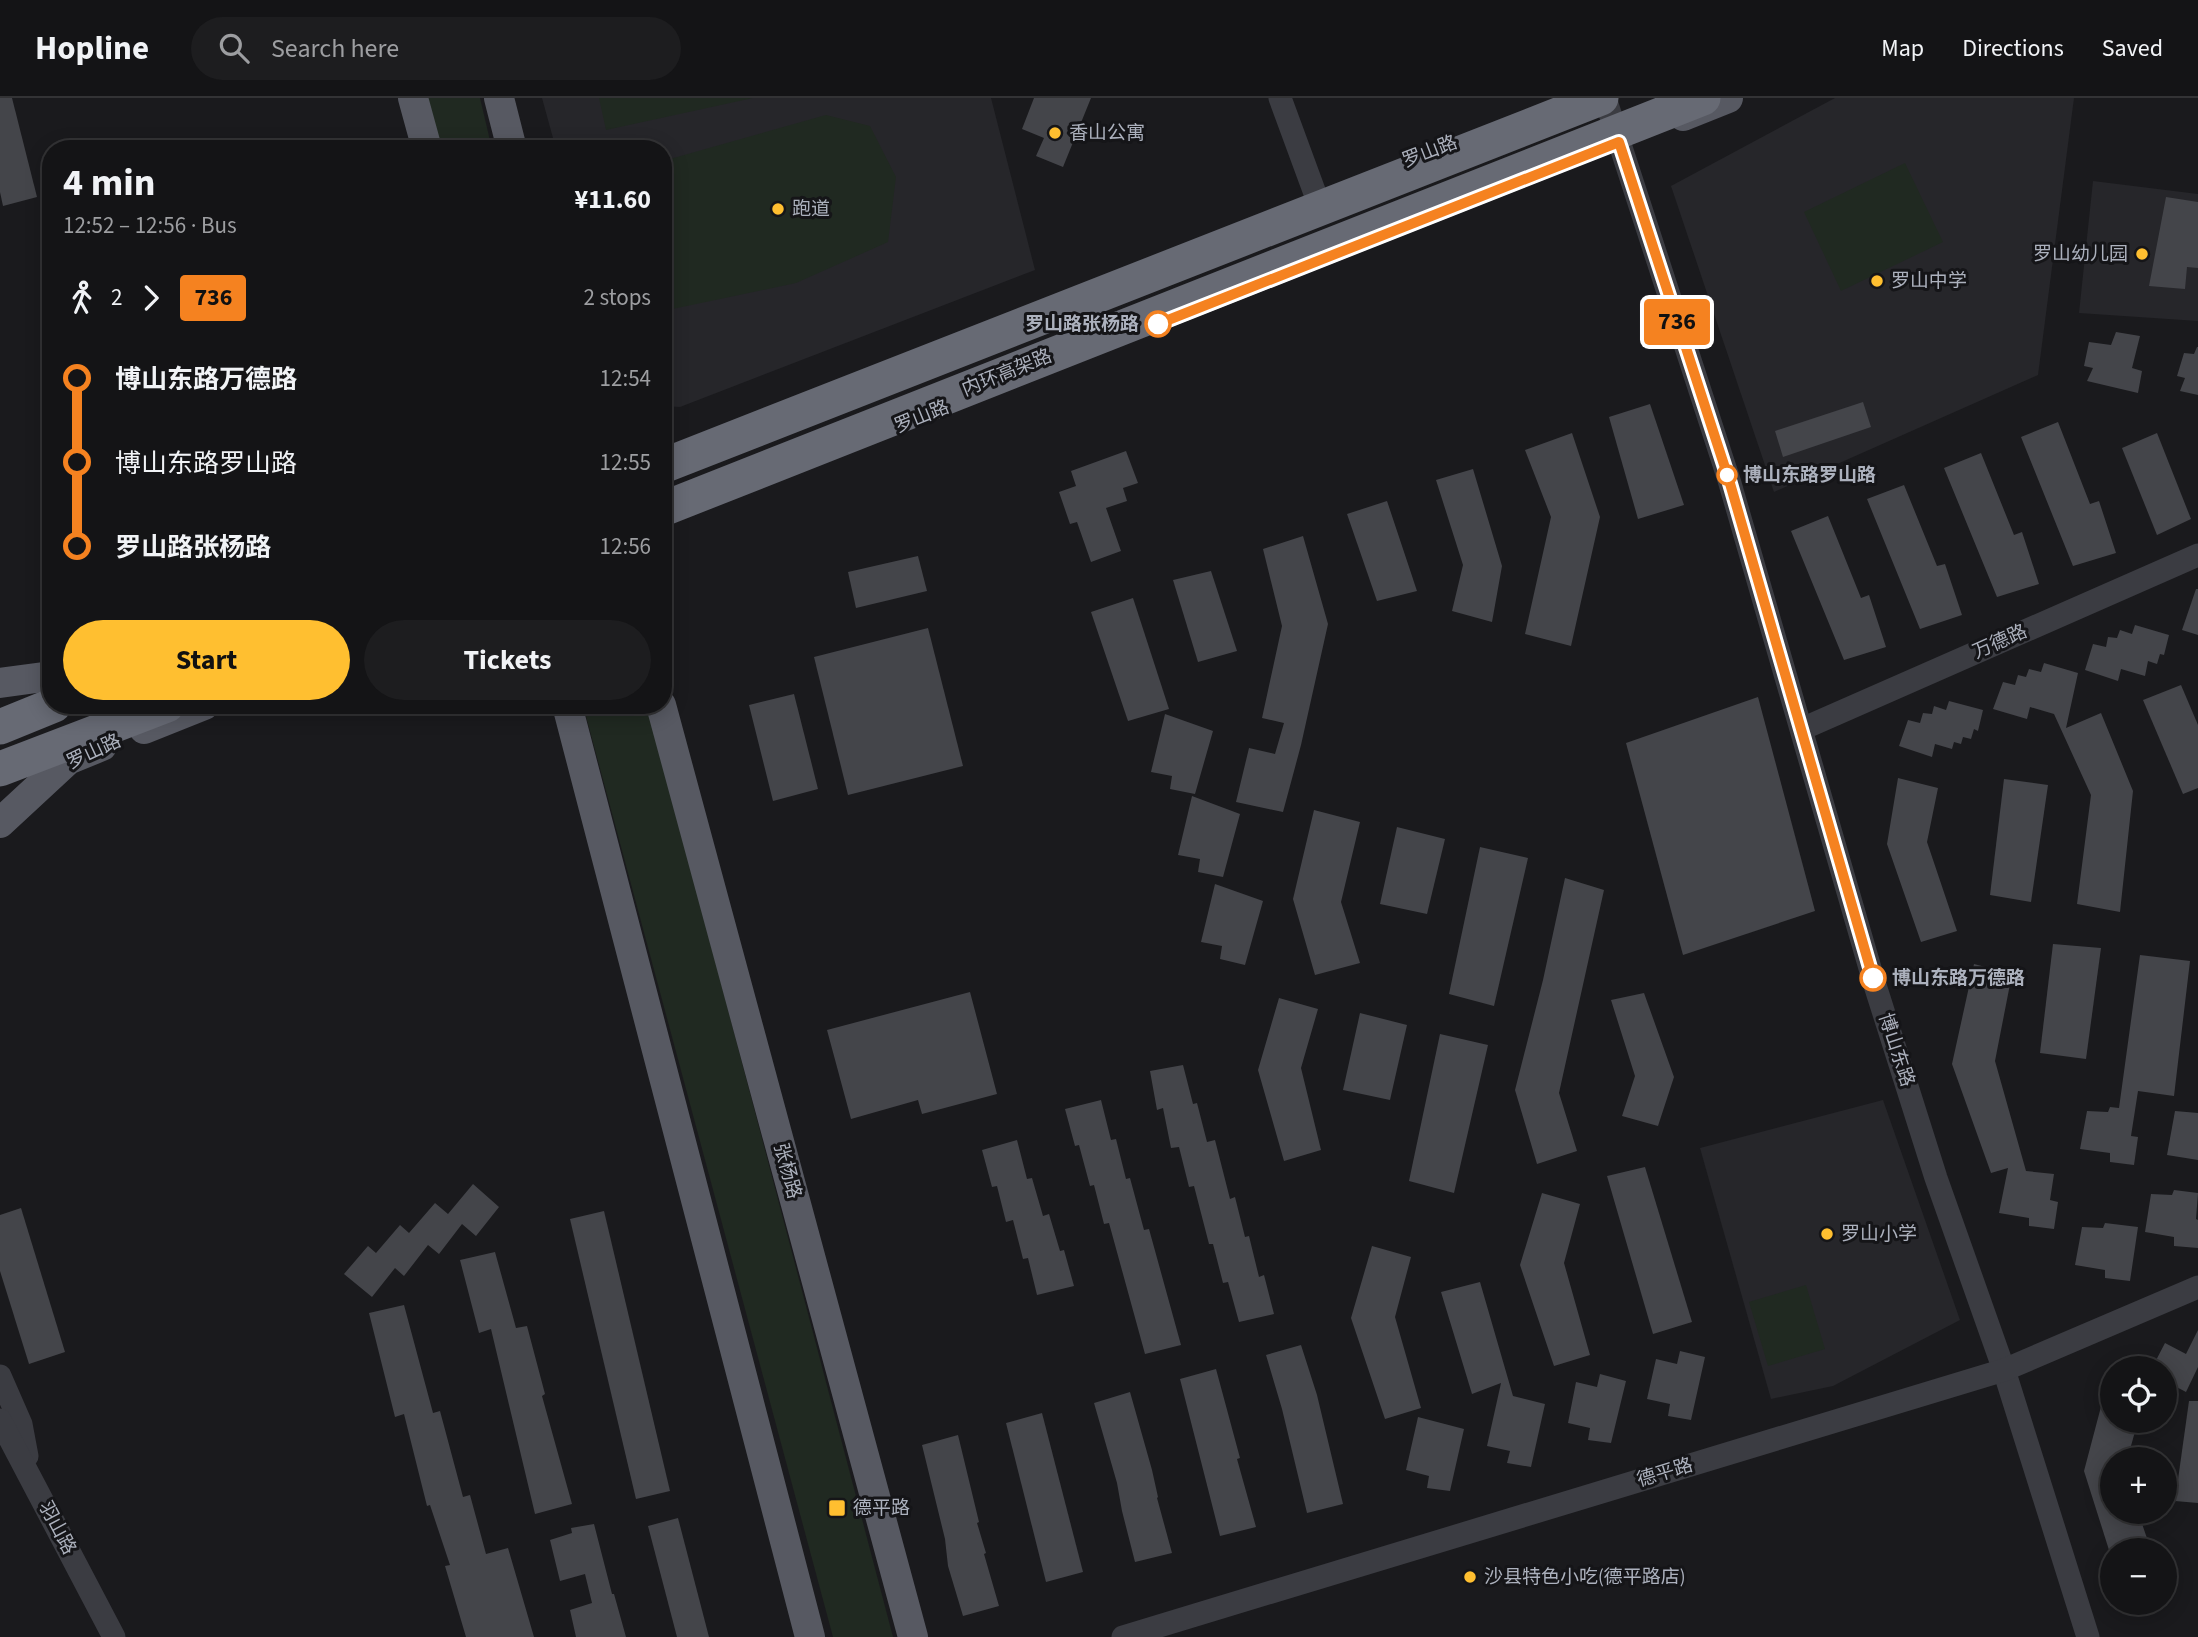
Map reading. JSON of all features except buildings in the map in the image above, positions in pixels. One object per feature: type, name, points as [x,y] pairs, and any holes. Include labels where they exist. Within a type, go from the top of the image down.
[{"type":"highway","name":"内环高架路","points":[[672,462],[1603,98]]},
{"type":"highway","name":"内环高架路","points":[[672,505],[1703,98]]},
{"type":"highway","points":[[0,727],[42,710]]},
{"type":"highway","points":[[0,769],[145,714]]},
{"type":"main road","points":[[413,98],[425,140]]},
{"type":"main road","points":[[499,98],[510,140]]},
{"type":"main road","name":"罗山路","points":[[672,445],[1569,98]]},
{"type":"main road","name":"罗山路","points":[[672,516],[1728,98]]},
{"type":"main road","points":[[0,682],[42,677]]},
{"type":"main road","name":"罗山路","points":[[0,823],[68,760],[182,714]]},
{"type":"main road","points":[[569,714],[810,1637]]},
{"type":"main road","name":"张杨路","points":[[664,714],[913,1637]]},
{"type":"street","points":[[1280,98],[1316,196]]},
{"type":"street","name":"博山东路","points":[[1603,98],[1729,480],[1752,567],[1936,1178],[2004,1370],[2088,1637]]},
{"type":"street","name":"万德路","points":[[1802,729],[2198,555]]},
{"type":"street","name":"德平路","points":[[1123,1637],[2004,1370],[2198,1287]]},
{"type":"street","points":[[0,1376],[21,1424],[32,1480]]},
{"type":"street","name":"羽山路","points":[[0,1420],[114,1637]]},
{"type":"street","points":[[0,1454],[32,1480]]},
{"type":"shaded area","points":[[428,98],[480,98],[490,140],[439,140]]},
{"type":"shaded area","points":[[542,98],[991,98],[1035,270],[680,407],[672,407],[672,140],[554,140]]},
{"type":"shaded area","points":[[599,98],[753,98],[606,130]]},
{"type":"shaded area","name":"罗山中学","points":[[1835,98],[2074,98],[2038,375],[1774,492],[1671,186]]},
{"type":"shaded area","name":"跑道","points":[[826,115],[870,126],[896,177],[888,242],[796,283],[672,309],[672,158]]},
{"type":"shaded area","points":[[1905,163],[1943,242],[1841,291],[1804,212]]},
{"type":"shaded area","name":"罗山幼儿园","points":[[2093,181],[2198,194],[2198,321],[2079,313]]},
{"type":"shaded area","points":[[585,714],[650,714],[893,1637],[833,1637]]},
{"type":"shaded area","name":"罗山小学","points":[[1883,1100],[1960,1320],[1833,1386],[1771,1399],[1700,1148]]},
{"type":"shaded area","points":[[1806,1285],[1825,1349],[1768,1366],[1749,1302]]},
{"type":"bus line","name":"736","points":[[1158,324],[1619,142],[1729,480],[1873,978]]},
{"type":"place","name":"香山公寓","points":[[1055,133]]},
{"type":"place","name":"跑道","points":[[778,209]]},
{"type":"place","name":"罗山幼儿园","points":[[2142,254]]},
{"type":"place","name":"罗山中学","points":[[1877,281]]},
{"type":"place","name":"罗山路张杨路","points":[[1158,324]]},
{"type":"place","name":"博山东路罗山路","points":[[1727,475]]},
{"type":"place","name":"博山东路万德路","points":[[1873,978]]},
{"type":"place","name":"罗山小学","points":[[1827,1234]]},
{"type":"place","name":"德平路","points":[[837,1508]]},
{"type":"place","name":"沙县特色小吃(德平路店)","points":[[1470,1577]]}]
